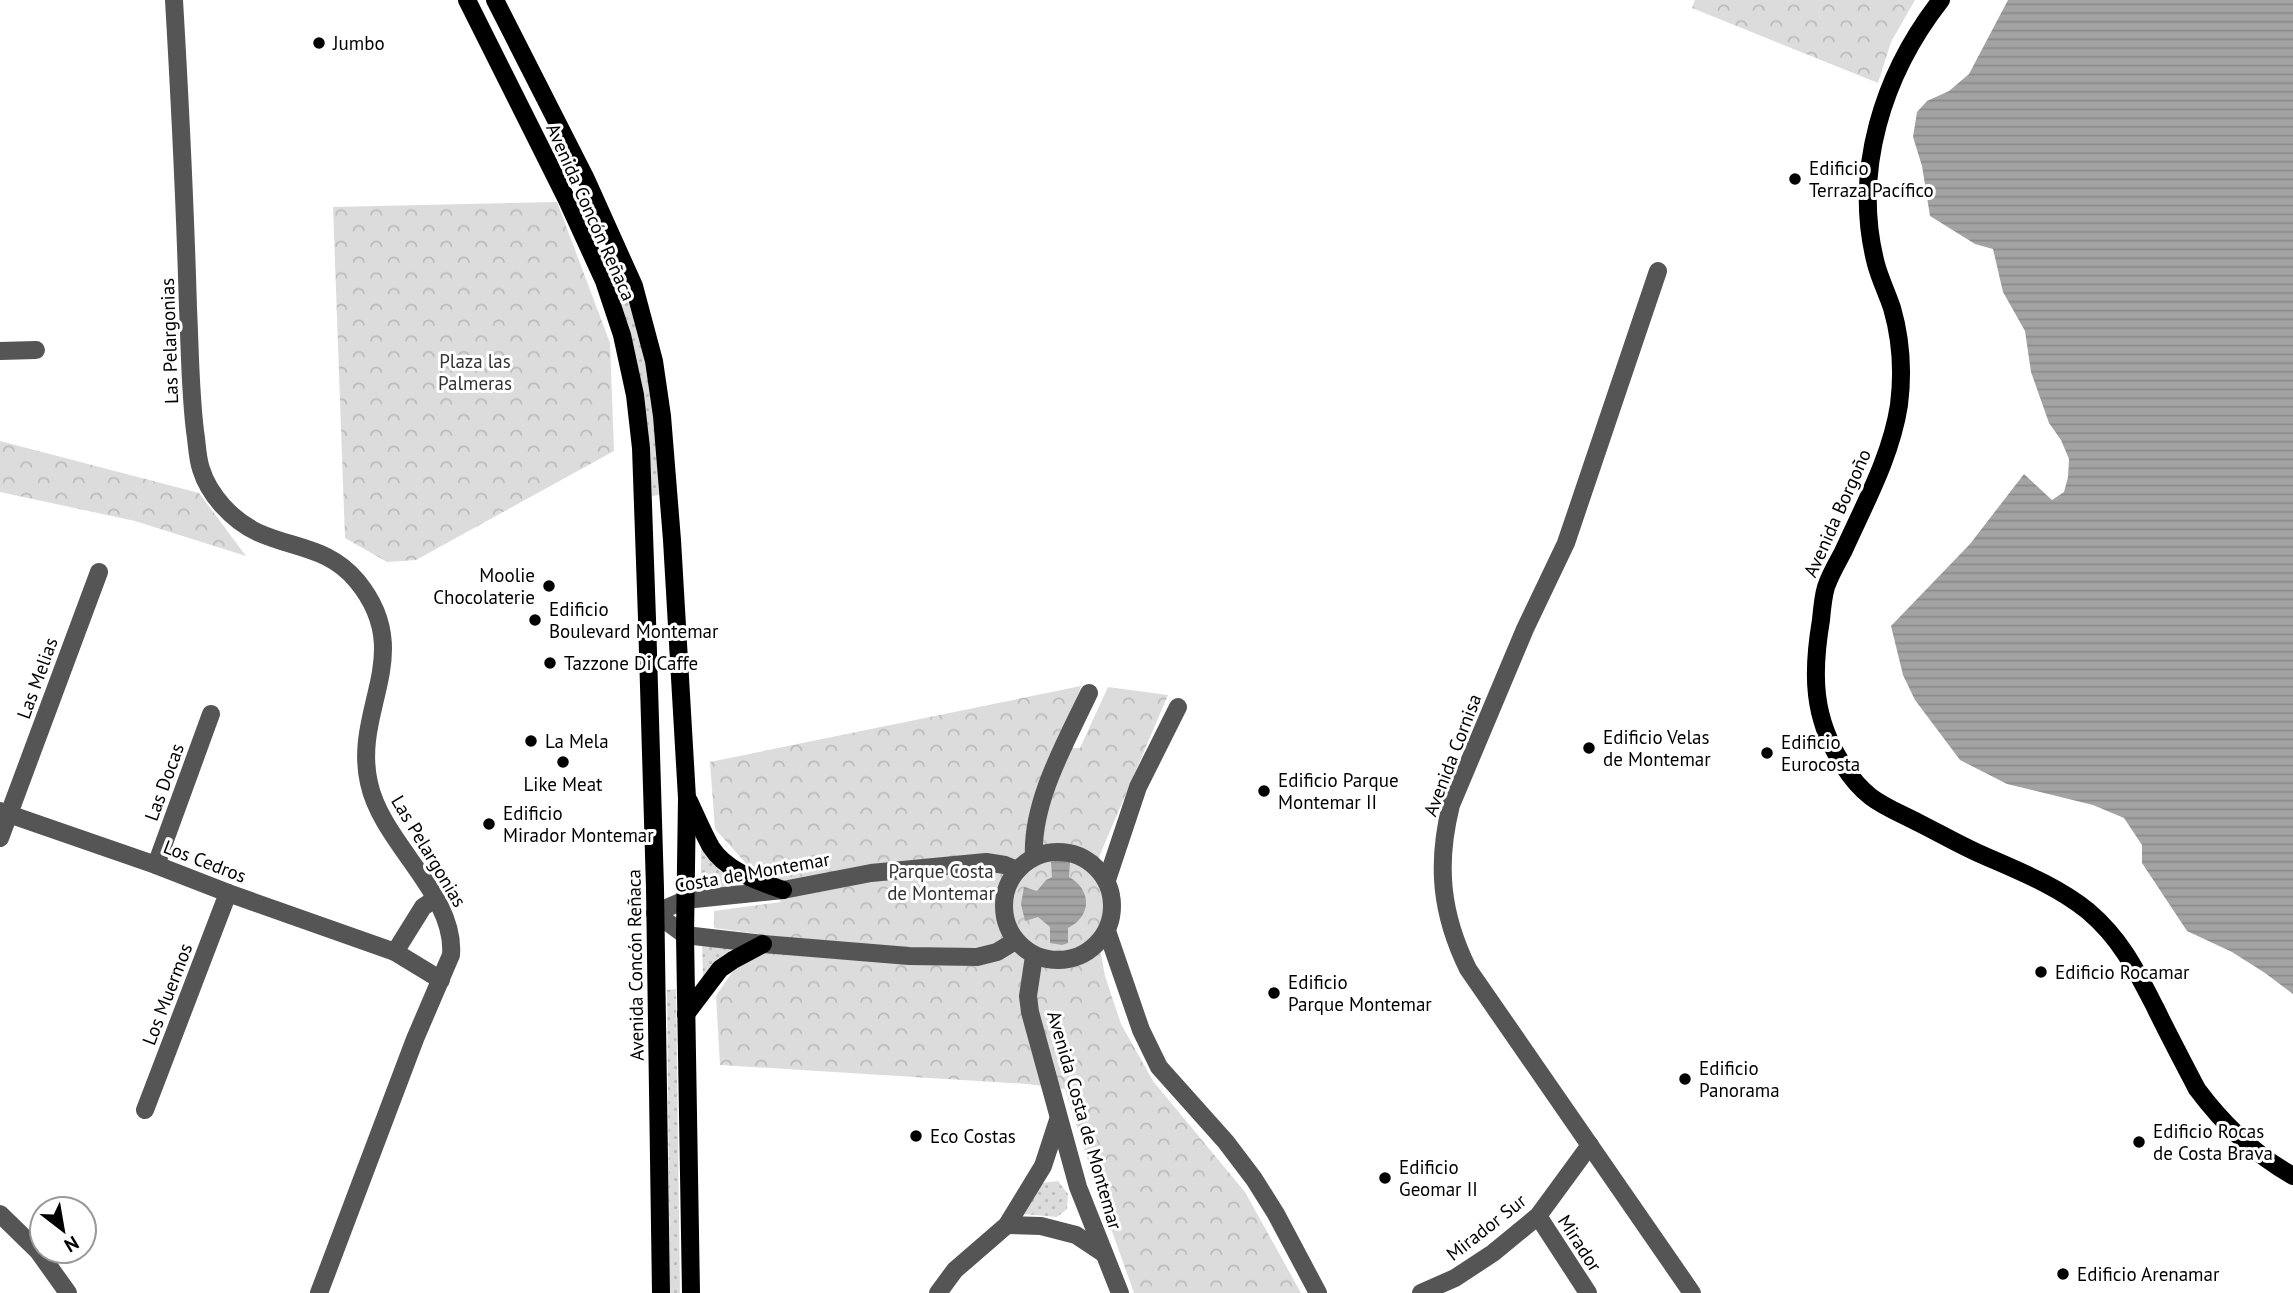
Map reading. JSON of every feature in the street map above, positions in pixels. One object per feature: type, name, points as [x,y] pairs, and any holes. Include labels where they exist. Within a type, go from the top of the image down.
[{"type":"main road","name":"Avenida Concón Reñaca","points":[[467,0],[567,200],[604,281],[622,335],[635,395],[646,590],[662,1293]]},
{"type":"main road","name":"Avenida Concón Reñaca","points":[[495,0],[605,219],[634,286],[645,323],[662,416],[687,798],[685,935],[691,1293]]},
{"type":"main road","name":"Avenida Borgoño","points":[[1941,0],[1908,51],[1896,76],[1871,155],[1867,182],[1867,220],[1877,267],[1898,333],[1901,380],[1899,403],[1885,460],[1825,588],[1815,671],[1819,710],[1825,730],[1841,763],[1876,803],[2051,887],[2080,905],[2105,927],[2133,962],[2197,1089],[2210,1107],[2250,1147],[2293,1176]]},
{"type":"main road","points":[[687,798],[712,849],[750,878],[783,890]]},
{"type":"main road","points":[[686,1014],[720,969],[764,944]]},
{"type":"street","name":"Las Pelargonias","points":[[174,0],[182,127],[192,402],[201,469],[216,498],[239,521],[257,532],[320,552],[346,569],[366,594],[380,626],[384,658],[366,743],[368,781],[380,815],[448,923],[452,944],[451,955],[415,1039],[319,1293]]},
{"type":"street","name":"Avenida Cornisa","points":[[1658,271],[1566,542],[1525,629],[1451,805],[1442,851],[1443,888],[1450,924],[1468,969],[1692,1293]]},
{"type":"street","points":[[0,351],[36,350]]},
{"type":"street","name":"Las Melias","points":[[0,838],[4,812],[99,572]]},
{"type":"street","points":[[1034,857],[1033,841],[1040,810],[1053,772],[1089,693]]},
{"type":"street","points":[[1107,880],[1139,787],[1178,707]]},
{"type":"street","name":"Las Docas","points":[[156,865],[211,714]]},
{"type":"street","name":"Los Cedros","points":[[4,812],[395,952],[441,980]]},
{"type":"street","points":[[1050,852],[1067,852],[1090,862],[1107,880],[1112,897],[1112,914],[1107,931],[1084,955],[1051,961],[1034,956],[1015,940],[1005,920],[1004,897],[1008,883],[1017,870],[1034,857],[1050,852]]},
{"type":"street","name":"Costa de Montemar","points":[[655,913],[685,900],[783,890],[871,873],[986,862],[1017,870]]},
{"type":"street","name":"Los Muermos","points":[[145,1110],[228,893]]},
{"type":"street","points":[[395,952],[423,907],[435,899]]},
{"type":"street","name":"Costa de Montemar","points":[[655,913],[685,935],[909,956],[977,957],[997,951],[1015,940]]},
{"type":"street","points":[[1107,931],[1141,1030],[1159,1067],[1254,1179],[1318,1293]]},
{"type":"street","name":"Avenida Costa de Montemar","points":[[1034,956],[1028,996],[1030,1012],[1078,1187],[1120,1293]]},
{"type":"street","points":[[938,1293],[955,1270],[1007,1225],[1042,1166],[1058,1120]]},
{"type":"street","name":"Mirador Sur","points":[[1420,1293],[1455,1278],[1538,1216],[1590,1145]]},
{"type":"street","points":[[0,1214],[38,1251],[68,1293]]},
{"type":"street","name":"Mirador","points":[[1538,1216],[1588,1293]]},
{"type":"street","points":[[1007,1225],[1041,1226],[1076,1235],[1103,1253]]},
{"type":"green space","points":[[1695,0],[1915,0],[1891,42],[1878,83],[1692,8]]},
{"type":"green space","name":"Plaza las Palmeras","points":[[557,202],[610,343],[614,451],[416,560],[387,562],[345,538],[333,207]]},
{"type":"green space","points":[[601,250],[621,282],[639,333],[650,387],[659,495],[652,496],[647,422],[629,326]]},
{"type":"green space","points":[[0,441],[199,493],[246,556],[135,521],[0,492]]},
{"type":"green space","name":"Parque Costa de Montemar","points":[[1081,686],[1060,748],[1080,748],[1108,687],[1168,695],[1099,857],[1107,907],[1097,931],[1105,976],[1121,1024],[1153,1081],[1245,1192],[1301,1293],[1134,1293],[1065,1089],[1027,1084],[720,1065],[716,996],[758,934],[714,928],[714,911],[781,902],[715,829],[710,762]]},
{"type":"green space","points":[[701,847],[719,870],[744,887],[701,891]]},
{"type":"green space","points":[[702,941],[740,945],[723,955],[703,979]]},
{"type":"green space","points":[[676,989],[680,1293],[670,1293],[667,990]]},
{"type":"green space","points":[[1058,1181],[1068,1194],[1067,1209],[1057,1217],[1024,1214],[1042,1183]]},
{"type":"shaded area","points":[[2008,0],[2293,0],[2293,994],[2232,952],[2187,931],[2142,863],[2142,845],[2124,818],[2093,805],[2007,784],[1960,760],[1915,700],[1903,675],[1891,626],[1970,544],[2024,474],[2052,500],[2064,492],[2068,477],[2069,459],[2061,440],[2049,423],[2031,372],[2025,331],[2003,292],[1993,249],[1975,244],[1930,216],[1922,166],[1913,137],[1917,112],[1927,101],[1949,91],[1969,74]]},
{"type":"shaded area","points":[[1070,861],[1069,877],[1082,889],[1086,903],[1082,917],[1068,928],[1068,943],[1062,945],[1050,943],[1050,927],[1038,917],[1025,921],[1021,904],[1024,887],[1037,891],[1052,877],[1051,862]]},
{"type":"place","name":"Jumbo","points":[[319,43]]},
{"type":"place","name":"Edificio Terraza Pacífico","points":[[1795,179]]},
{"type":"place","name":"Moolie Chocolaterie","points":[[549,586]]},
{"type":"place","name":"Edificio Boulevard Montemar","points":[[535,620]]},
{"type":"place","name":"Tazzone Di Caffe","points":[[550,663]]},
{"type":"place","name":"La Mela","points":[[531,741]]},
{"type":"place","name":"Edificio Velas de Montemar","points":[[1589,748]]},
{"type":"place","name":"Edificio Eurocosta","points":[[1767,753]]},
{"type":"place","name":"Like Meat","points":[[563,762]]},
{"type":"place","name":"Edificio Parque Montemar II","points":[[1264,791]]},
{"type":"place","name":"Edificio Mirador Montemar","points":[[489,824]]},
{"type":"place","name":"Edificio Rocamar","points":[[2041,972]]},
{"type":"place","name":"Edificio Parque Montemar","points":[[1274,993]]},
{"type":"place","name":"Edificio Panorama","points":[[1685,1079]]},
{"type":"place","name":"Eco Costas","points":[[916,1136]]},
{"type":"place","name":"Edificio Rocas de Costa Brava","points":[[2139,1142]]},
{"type":"place","name":"Edificio Geomar II","points":[[1385,1178]]},
{"type":"place","name":"Edificio Arenamar","points":[[2063,1274]]}]
